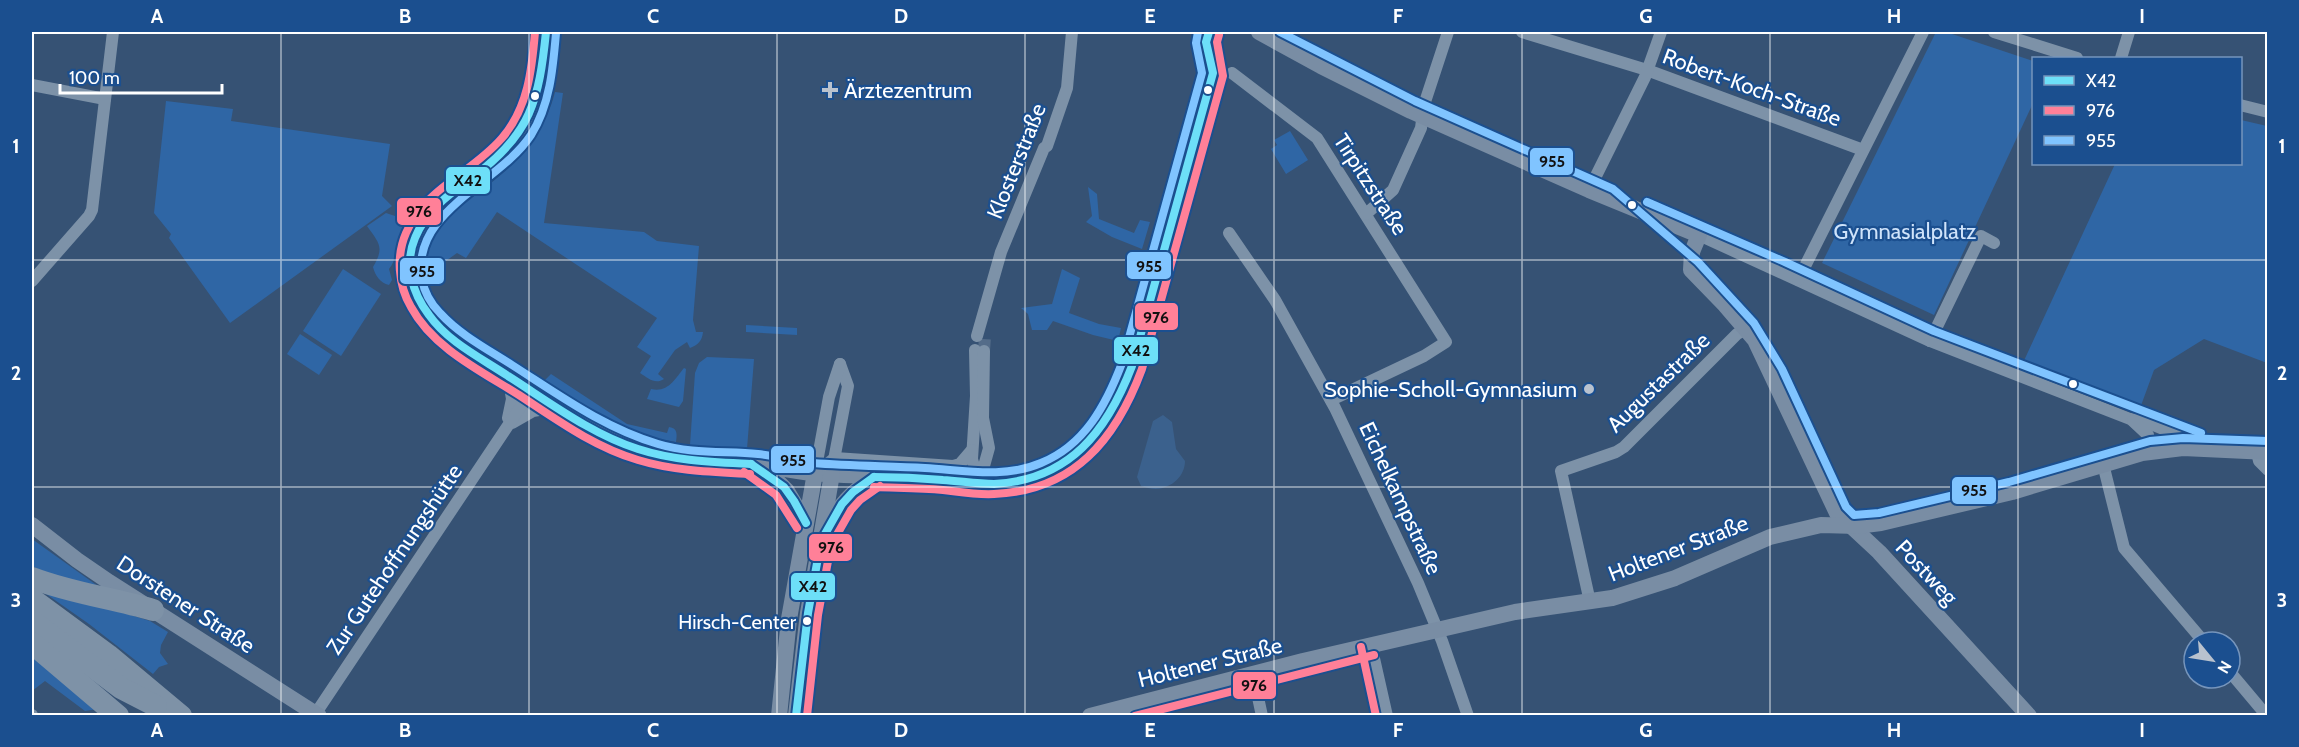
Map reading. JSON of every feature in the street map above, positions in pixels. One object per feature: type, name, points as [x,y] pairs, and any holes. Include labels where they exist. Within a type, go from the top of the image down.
[{"type":"highway","points":[[32,578],[78,593],[153,610]]},
{"type":"highway","points":[[32,599],[108,655],[181,716]]},
{"type":"highway","points":[[32,621],[121,688],[175,716]]},
{"type":"highway","points":[[32,643],[118,716]]},
{"type":"main road","points":[[546,32],[541,77],[535,102],[527,121],[501,154],[431,213],[416,237],[410,258],[413,289],[430,318],[455,341],[556,407],[604,436],[655,455],[815,473],[833,466],[874,477],[926,478],[979,484],[1024,480],[1059,466],[1083,450],[1098,435],[1119,401],[1135,357],[1213,73],[1206,42],[1209,32]]},
{"type":"main road","points":[[1259,32],[1424,117],[1699,235]]},
{"type":"main road","name":"Postweg","points":[[1699,235],[1692,252],[1691,270],[1746,329],[1763,356],[1834,507],[2025,714]]},
{"type":"main road","name":"Holtener Straße","points":[[1090,716],[1436,630],[1515,612],[1590,602],[1645,589],[1770,537],[1827,524],[1850,526],[1873,524],[2003,494],[2152,451],[2183,448],[2262,452]]},
{"type":"main road","points":[[751,464],[787,491],[806,523]]},
{"type":"main road","points":[[796,716],[808,613],[833,466]]},
{"type":"main road","points":[[779,716],[789,619],[815,473]]},
{"type":"main road","points":[[822,541],[842,504],[874,477]]},
{"type":"main road","name":"Dorstener Straße","points":[[32,525],[77,560],[317,714]]},
{"type":"street","points":[[34,273],[89,216],[92,210],[112,32]]},
{"type":"street","name":"Klosterstraße","points":[[981,336],[986,303],[1001,252],[1044,148],[1047,146],[1067,88],[1072,32]]},
{"type":"street","points":[[1366,214],[1393,190],[1422,128],[1424,105],[1448,32]]},
{"type":"street","name":"Robert-Koch-Straße","points":[[1522,32],[1647,70],[1863,150]]},
{"type":"street","points":[[1590,190],[1647,70],[1661,32]]},
{"type":"street","points":[[1798,280],[1923,32]]},
{"type":"street","points":[[1994,32],[2074,57]]},
{"type":"street","points":[[2121,57],[2129,32]]},
{"type":"street","name":"Tirpitzstraße","points":[[1232,73],[1314,134],[1446,342],[1424,356],[1331,400]]},
{"type":"street","points":[[32,86],[105,99]]},
{"type":"street","points":[[2242,105],[2268,112]]},
{"type":"street","name":"Eichelkampstraße","points":[[1229,233],[1275,300],[1331,400],[1401,544],[1442,641],[1468,716]]},
{"type":"street","points":[[1699,235],[1930,342],[2130,419],[2155,425],[2212,450]]},
{"type":"street","points":[[1930,342],[1981,236],[1994,243]]},
{"type":"street","name":"Augustastraße","points":[[1590,602],[1561,471],[1616,452],[1624,447],[1737,334],[1746,329]]},
{"type":"street","points":[[980,351],[983,418],[989,448],[979,484],[969,454],[980,351]]},
{"type":"street","points":[[815,473],[829,397],[840,364],[848,386],[833,466],[953,466],[960,464],[969,454]]},
{"type":"street","name":"Zur Gutehoffnungshütte","points":[[506,427],[512,399],[508,375]]},
{"type":"street","name":"Zur Gutehoffnungshütte","points":[[317,714],[531,391]]},
{"type":"street","name":"Zur Gutehoffnungshütte","points":[[506,427],[533,411],[556,407]]},
{"type":"street","points":[[2130,419],[2145,429],[2152,451]]},
{"type":"street","points":[[2262,452],[2259,461],[2268,470]]},
{"type":"street","points":[[2103,464],[2124,548],[2194,630]]},
{"type":"street","points":[[1371,645],[1387,716]]},
{"type":"street","points":[[1253,674],[1262,716]]},
{"type":"street","points":[[2242,686],[2267,716]]},
{"type":"green space","name":"Gymnasialplatz","points":[[1936,32],[1946,32],[2032,61],[2032,105],[1934,315],[1822,263]]},
{"type":"green space","points":[[555,92],[563,93],[544,223],[644,232],[657,241],[699,246],[693,320],[696,332],[703,332],[701,340],[690,348],[687,342],[675,350],[658,374],[664,379],[661,381],[652,380],[640,373],[651,356],[637,347],[657,318],[497,212],[466,258],[457,253],[425,276],[431,246],[446,218],[497,178],[526,150],[538,133]]},
{"type":"green space","points":[[166,101],[233,109],[231,121],[390,144],[382,196],[392,206],[230,323],[169,238],[171,234],[154,213]]},
{"type":"green space","points":[[2242,120],[2267,126],[2267,363],[2204,339],[2154,370],[2139,411],[2021,367],[2115,165],[2242,165]]},
{"type":"green space","points":[[1290,131],[1308,160],[1286,174],[1271,149],[1277,145],[1274,140]]},
{"type":"green space","points":[[1088,187],[1097,194],[1099,219],[1134,233],[1140,220],[1150,222],[1142,249],[1112,237],[1086,222],[1092,216]]},
{"type":"green space","points":[[415,201],[419,205],[408,221],[399,242],[395,258],[389,269],[392,280],[389,285],[378,278],[374,270],[373,267],[380,250],[367,226],[386,213],[398,217]]},
{"type":"green space","points":[[343,269],[381,294],[341,356],[303,331]]},
{"type":"green space","points":[[1062,269],[1080,278],[1069,313],[1099,324],[1121,328],[1118,341],[1053,321],[1047,330],[1032,330],[1028,314],[1021,308],[1052,304]]},
{"type":"green space","points":[[746,325],[797,328],[797,335],[746,332]]},
{"type":"green space","points":[[300,334],[332,355],[319,375],[287,354]]},
{"type":"green space","points":[[707,357],[754,359],[747,449],[690,445],[695,373],[699,363]]},
{"type":"green space","points":[[684,368],[686,369],[683,401],[679,407],[647,399],[651,389],[667,387]]},
{"type":"green space","points":[[551,374],[627,424],[667,433],[669,427],[674,429],[677,434],[676,442],[638,433],[607,420],[545,380]]},
{"type":"green space","points":[[32,539],[102,589],[54,577],[32,566]]},
{"type":"green space","points":[[32,584],[150,621],[168,632],[161,645],[160,653],[168,664],[159,667],[153,674],[89,624]]},
{"type":"green space","points":[[32,652],[98,709],[85,711],[45,681],[32,691]]},
{"type":"shaded area","points":[[1163,415],[1172,422],[1176,449],[1185,461],[1183,472],[1172,484],[1152,489],[1141,486],[1137,477],[1153,421]]},
{"type":"tunnel","points":[[984,351],[985,336]]},
{"type":"transit line","name":"976","points":[[535,32],[527,88],[511,126],[490,150],[425,204],[414,217],[406,233],[401,251],[400,270],[403,289],[411,307],[420,322],[445,347],[562,423],[606,448],[665,467],[750,474]]},
{"type":"transit line","name":"X42","points":[[546,32],[535,96],[520,130],[493,161],[432,211],[415,238],[410,268],[418,297],[437,325],[455,341],[555,407],[604,435],[638,449],[666,456],[751,464]]},
{"type":"transit line","name":"955","points":[[556,33],[552,73],[546,99],[531,135],[499,169],[443,216],[429,235],[422,255],[422,279],[428,297],[440,313],[474,341],[582,410],[619,429],[658,444],[708,452],[758,454],[813,463],[998,472],[1013,471],[1041,463],[1070,446],[1092,422],[1109,394],[1122,363],[1202,73],[1196,43],[1198,32]]},
{"type":"transit line","name":"X42","points":[[874,477],[988,484],[1021,480],[1044,473],[1064,462],[1082,448],[1097,431],[1111,411],[1132,366],[1213,73],[1206,42],[1209,32]]},
{"type":"transit line","name":"955","points":[[1280,32],[1415,101],[1613,189],[1698,262],[1754,323],[1782,369],[1846,507],[1854,515],[1879,513],[2009,482],[2150,441],[2183,438],[2268,441]]},
{"type":"transit line","name":"976","points":[[874,487],[934,489],[981,494],[1022,491],[1047,483],[1069,472],[1105,439],[1119,418],[1142,369],[1223,76],[1217,42],[1219,35]]},
{"type":"transit line","name":"955","points":[[1647,202],[1785,262],[1934,331],[2201,433]]},
{"type":"transit line","name":"X42","points":[[751,464],[784,487],[806,523]]},
{"type":"transit line","name":"976","points":[[744,472],[776,495],[797,528]]},
{"type":"transit line","name":"X42","points":[[796,716],[808,613],[821,541],[842,504],[853,492],[874,477]]},
{"type":"transit line","name":"976","points":[[807,716],[818,615],[831,545],[851,510],[860,500],[880,486]]},
{"type":"transit line","name":"976","points":[[1361,647],[1376,716]]},
{"type":"transit line","name":"976","points":[[1135,716],[1374,655]]},
{"type":"place","name":"Ärztezentrum","points":[[830,90]]},
{"type":"place","name":"Sophie-Scholl-Gymnasium","points":[[1589,389]]},
{"type":"place","name":"Hirsch-Center","points":[[807,621]]}]
